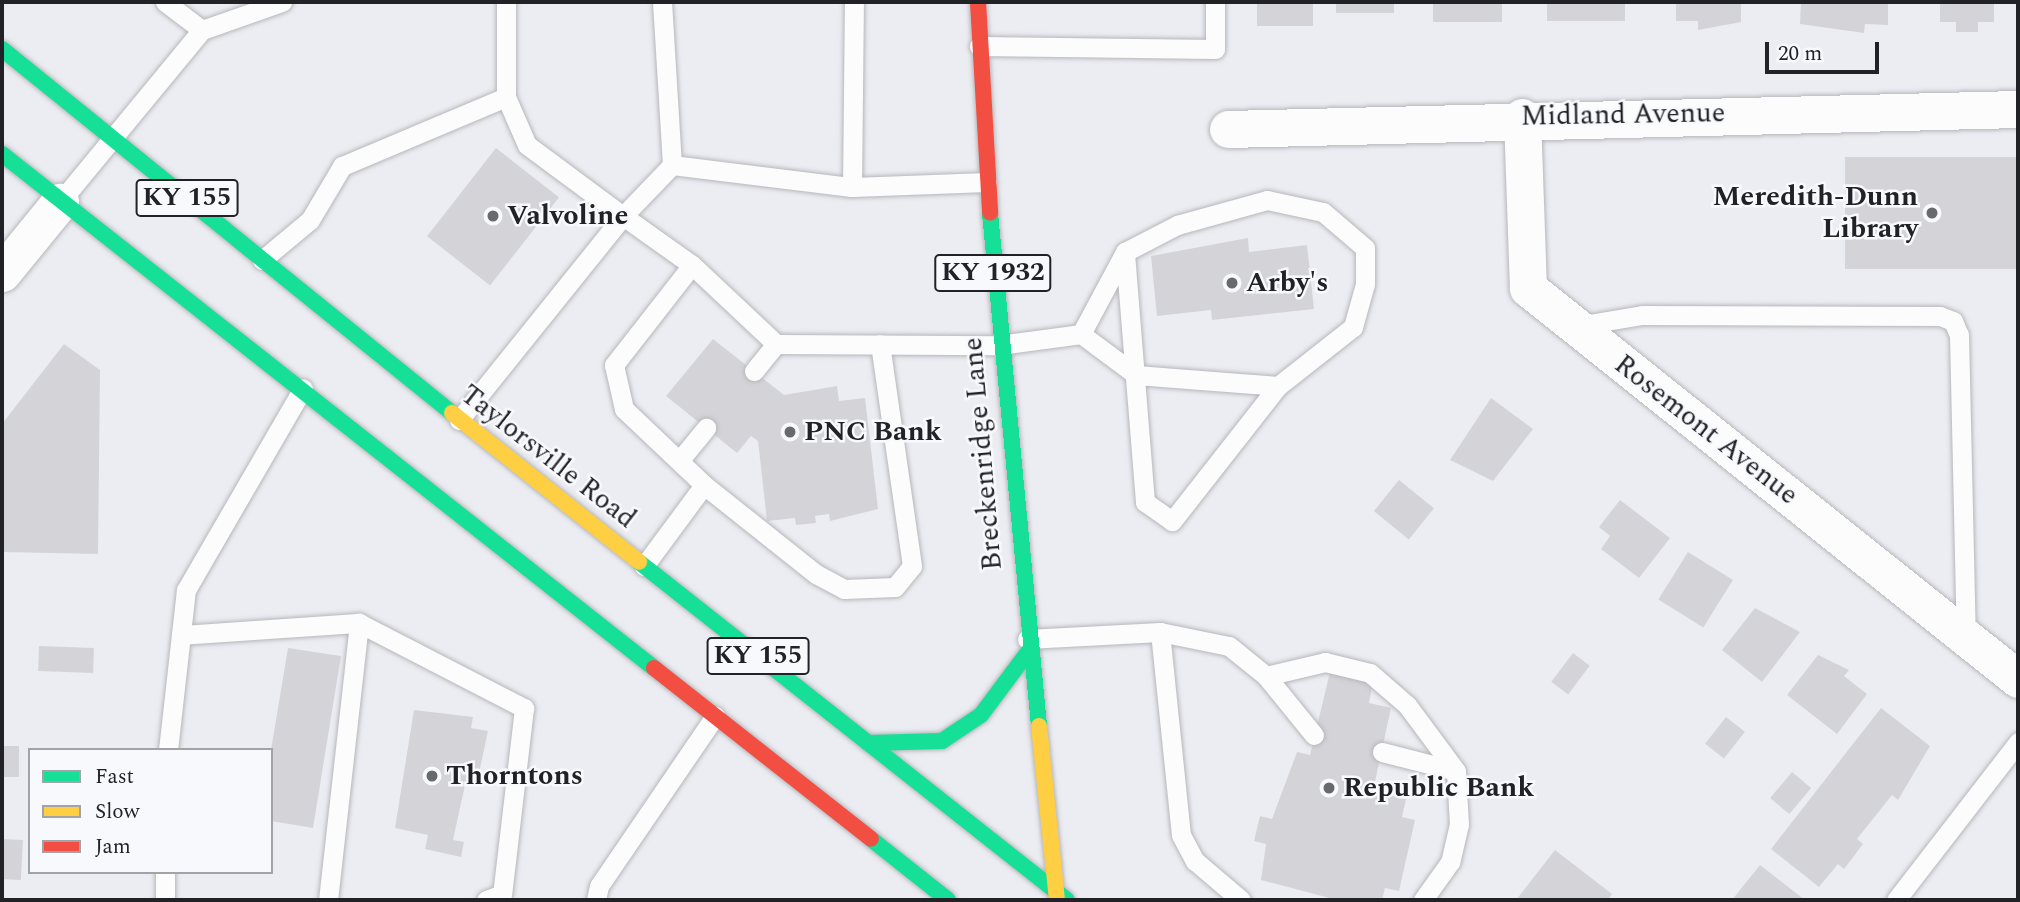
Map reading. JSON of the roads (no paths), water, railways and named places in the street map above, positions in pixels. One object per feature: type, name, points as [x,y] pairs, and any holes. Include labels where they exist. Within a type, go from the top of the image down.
[{"type":"main road","name":"Breckenridge Lane","points":[[978,2],[999,345],[1028,645],[1060,897]]},
{"type":"main road","name":"Taylorsville Road","points":[[2,49],[113,136],[459,420],[1060,897]]},
{"type":"main road","name":"KY 155","points":[[2,154],[60,202],[303,388],[948,900]]},
{"type":"main road","points":[[868,743],[942,741],[981,715],[1028,645]]},
{"type":"street","name":"Midland Avenue","points":[[1228,129],[1522,117],[2018,108]]},
{"type":"street","name":"Rosemont Avenue","points":[[1522,117],[1528,288],[1573,327],[2018,679]]},
{"type":"street","points":[[2,273],[60,202]]},
{"type":"lane","points":[[165,2],[202,30]]},
{"type":"lane","points":[[60,202],[202,30],[282,2]]},
{"type":"lane","points":[[506,2],[506,97],[527,145],[692,265],[776,344],[999,345],[1081,334],[1136,374],[1278,386]]},
{"type":"lane","points":[[459,420],[623,216],[672,165],[663,2]]},
{"type":"lane","points":[[852,187],[854,2]]},
{"type":"lane","points":[[979,46],[1214,49],[1215,2]]},
{"type":"lane","points":[[261,260],[310,220],[342,166],[506,97]]},
{"type":"lane","points":[[672,165],[852,187],[987,182]]},
{"type":"lane","points":[[1081,334],[1125,252],[1177,225],[1267,200],[1323,212],[1365,248],[1365,285],[1353,327],[1278,386],[1172,521],[1145,502],[1125,252]]},
{"type":"lane","points":[[692,265],[614,365],[624,409],[704,485],[816,574],[845,589],[895,587],[906,580],[912,566],[880,344]]},
{"type":"lane","points":[[1573,327],[1643,315],[1940,316],[1953,321],[1959,335],[1966,637]]},
{"type":"lane","points":[[754,371],[776,344]]},
{"type":"lane","points":[[169,748],[186,590],[303,388]]},
{"type":"lane","points":[[679,461],[706,428]]},
{"type":"lane","points":[[644,566],[704,485]]},
{"type":"lane","points":[[181,635],[359,623],[524,708],[502,894],[486,900]]},
{"type":"lane","points":[[328,900],[359,623]]},
{"type":"lane","points":[[1160,632],[1181,835],[1195,861],[1241,900]]},
{"type":"lane","points":[[1028,645],[1160,632],[1229,646],[1266,676],[1314,735]]},
{"type":"lane","points":[[1266,676],[1325,662],[1370,673],[1407,705],[1456,771],[1459,824],[1450,862],[1423,900]]},
{"type":"lane","points":[[596,900],[599,886],[715,716]]},
{"type":"lane","points":[[1896,900],[2018,743]]},
{"type":"lane","points":[[1382,752],[1456,771]]},
{"type":"lane","points":[[165,874],[165,900]]},
{"type":"place","name":"Meredith-Dunn Library","points":[[1932,213]]},
{"type":"place","name":"Valvoline","points":[[493,216]]},
{"type":"place","name":"Arby's","points":[[1232,283]]},
{"type":"place","name":"PNC Bank","points":[[790,432]]},
{"type":"place","name":"Thorntons","points":[[432,776]]},
{"type":"place","name":"Republic Bank","points":[[1329,788]]}]
